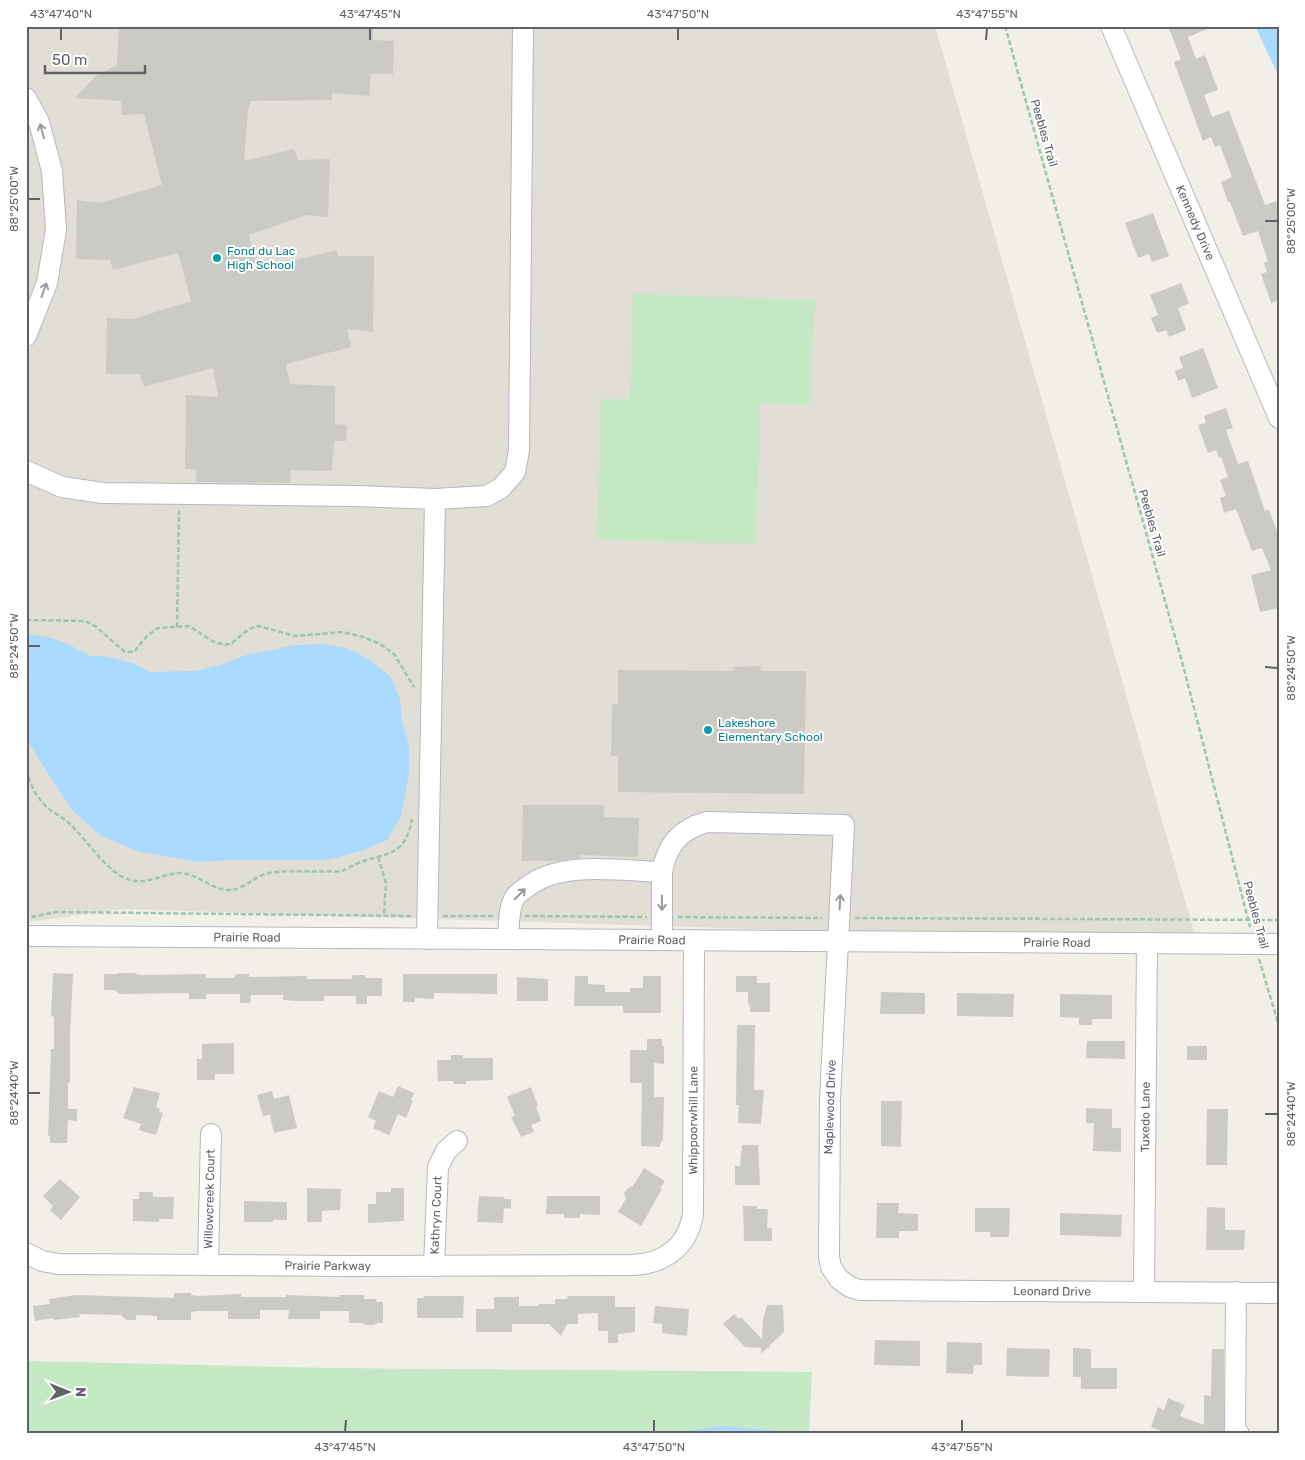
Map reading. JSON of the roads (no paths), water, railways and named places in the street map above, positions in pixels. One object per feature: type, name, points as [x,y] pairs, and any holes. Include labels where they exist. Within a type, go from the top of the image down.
[{"type":"street","points":[[26,471],[62,487],[103,493],[356,496],[435,499],[487,496],[500,488],[515,472],[518,450],[523,26]]},
{"type":"street","name":"Kennedy Drive","points":[[1111,26],[1279,418]]},
{"type":"street","points":[[26,98],[39,122],[52,171],[56,230],[47,283],[26,336]]},
{"type":"street","points":[[427,939],[435,499]]},
{"type":"street","name":"Maplewood Drive","points":[[662,872],[665,856],[682,833],[695,825],[707,822],[844,825],[832,1044],[829,1148],[829,1257],[834,1271]]},
{"type":"street","points":[[508,939],[509,916],[515,897],[534,881],[554,873],[575,869],[662,872],[662,940]]},
{"type":"street","name":"Prairie Road","points":[[27,936],[1279,944]]},
{"type":"street","name":"Whippoorwhill Lane","points":[[632,1265],[655,1262],[672,1253],[683,1242],[692,1221],[694,940]]},
{"type":"street","name":"Tuxedo Lane","points":[[1144,1291],[1146,943]]},
{"type":"street","name":"Willowcreek Court","points":[[208,1265],[211,1134]]},
{"type":"street","name":"Kathryn Court","points":[[434,1266],[438,1167],[446,1151],[457,1141]]},
{"type":"street","name":"Prairie Parkway","points":[[26,1253],[42,1261],[58,1264],[632,1265]]},
{"type":"street","name":"Leonard Drive","points":[[834,1271],[843,1283],[860,1290],[1279,1293]]},
{"type":"street","points":[[1236,1292],[1235,1430],[1239,1434]]},
{"type":"water","points":[[1255,26],[1279,26],[1279,77]]},
{"type":"water","points":[[26,634],[48,637],[68,644],[90,656],[104,656],[133,663],[150,672],[196,671],[223,664],[246,655],[296,645],[322,644],[347,648],[367,658],[391,677],[400,699],[402,721],[409,744],[409,775],[401,817],[387,840],[361,851],[327,860],[229,860],[199,862],[140,852],[101,836],[71,809],[26,739]]},
{"type":"waterway","points":[[679,1434],[721,1428],[795,1434]]},
{"type":"place","name":"Fond du Lac High School","points":[[217,258]]},
{"type":"place","name":"Lakeshore Elementary School","points":[[708,730]]}]
